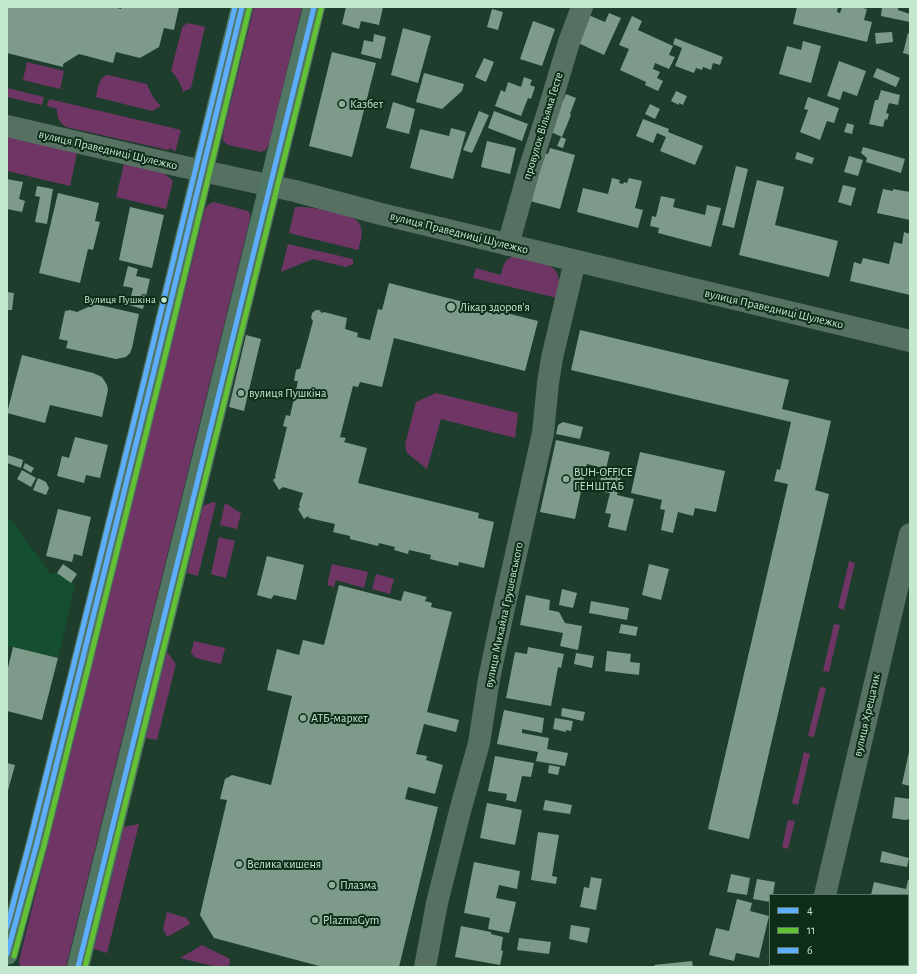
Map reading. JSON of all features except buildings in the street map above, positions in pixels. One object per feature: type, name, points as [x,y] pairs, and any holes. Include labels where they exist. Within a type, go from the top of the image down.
[{"type":"main road","points":[[7,954],[37,843],[242,7]]},
{"type":"main road","points":[[78,967],[314,7]]},
{"type":"street","name":"провулок Вільяма Гесте","points":[[508,245],[529,170],[569,42],[582,7]]},
{"type":"street","name":"вулиця Праведниці Шулежко","points":[[7,126],[270,186],[508,245],[910,341]]},
{"type":"street","name":"вулиця Михайла Грушевського","points":[[424,967],[437,903],[479,743],[489,679],[543,433],[552,358],[575,261]]},
{"type":"street","name":"вулиця Хрещатик","points":[[825,894],[910,534]]},
{"type":"shaded area","points":[[254,7],[302,7],[270,141],[266,150],[261,152],[228,145],[223,141],[223,134]]},
{"type":"shaded area","points":[[188,23],[205,27],[191,88],[183,92],[175,75],[171,71],[182,28]]},
{"type":"shaded area","points":[[27,62],[64,71],[60,89],[23,80]]},
{"type":"shaded area","points":[[108,75],[147,84],[149,90],[161,106],[152,111],[96,97],[100,81]]},
{"type":"shaded area","points":[[7,88],[44,97],[42,105],[7,97]]},
{"type":"shaded area","points":[[49,99],[181,130],[175,152],[171,148],[168,150],[66,127],[59,120],[57,109],[47,106]]},
{"type":"shaded area","points":[[7,137],[77,153],[70,186],[7,171]]},
{"type":"shaded area","points":[[124,164],[164,173],[173,181],[166,209],[116,197]]},
{"type":"shaded area","points":[[214,202],[248,211],[250,214],[250,219],[66,967],[20,967],[19,961],[205,209],[209,204]]},
{"type":"shaded area","points":[[295,207],[329,210],[355,219],[359,223],[362,233],[358,250],[289,233]]},
{"type":"shaded area","points":[[288,244],[353,259],[353,264],[346,267],[313,259],[281,272]]},
{"type":"shaded area","points":[[514,256],[548,265],[553,268],[559,279],[557,298],[473,278],[476,268],[501,275],[506,261]]},
{"type":"shaded area","points":[[436,393],[518,413],[515,438],[441,419],[427,469],[407,453],[405,445],[416,402]]},
{"type":"shaded area","points":[[213,502],[216,503],[198,576],[187,573],[203,506]]},
{"type":"shaded area","points":[[225,503],[241,513],[237,529],[220,525]]},
{"type":"shaded area","points":[[7,518],[16,526],[51,575],[57,573],[75,585],[58,658],[7,646]]},
{"type":"shaded area","points":[[219,537],[235,541],[226,578],[211,574]]},
{"type":"shaded area","points":[[849,561],[855,563],[844,610],[838,608]]},
{"type":"shaded area","points":[[332,564],[368,572],[364,588],[336,580],[334,587],[327,585]]},
{"type":"shaded area","points":[[376,574],[394,579],[390,594],[372,589]]},
{"type":"shaded area","points":[[834,624],[840,625],[829,672],[823,671]]},
{"type":"shaded area","points":[[194,641],[225,648],[221,664],[196,658],[191,653]]},
{"type":"shaded area","points":[[167,652],[176,664],[157,740],[146,738]]},
{"type":"shaded area","points":[[820,687],[826,688],[814,737],[808,736]]},
{"type":"shaded area","points":[[804,752],[810,754],[798,805],[792,803]]},
{"type":"shaded area","points":[[788,820],[795,821],[788,849],[782,847]]},
{"type":"shaded area","points":[[139,824],[107,953],[94,949],[124,827]]},
{"type":"shaded area","points":[[167,912],[187,918],[190,924],[167,937],[163,929]]},
{"type":"shaded area","points":[[202,945],[230,959],[229,967],[217,967],[180,958]]},
{"type":"transit line","name":"6","points":[[7,927],[30,841],[145,377],[235,7]]},
{"type":"transit line","name":"4","points":[[7,954],[37,843],[242,7]]},
{"type":"transit line","name":"4","points":[[78,967],[314,7]]},
{"type":"transit line","name":"11","points":[[14,956],[44,845],[249,9]]},
{"type":"transit line","name":"11","points":[[85,967],[321,9]]},
{"type":"place","name":"Казбет","points":[[342,104]]},
{"type":"place","name":"Вулиця Пушкіна","points":[[164,300]]},
{"type":"place","name":"Лікар здоровʼя","points":[[451,307]]},
{"type":"place","name":"вулиця Пушкіна","points":[[241,393]]},
{"type":"place","name":"BUH-OFFICE ГЕНШТАБ","points":[[566,479]]},
{"type":"place","name":"АТБ-маркет","points":[[303,718]]},
{"type":"place","name":"Велика кишеня","points":[[239,864]]},
{"type":"place","name":"Плазма","points":[[332,885]]},
{"type":"place","name":"PlazmaGym","points":[[315,920]]}]
